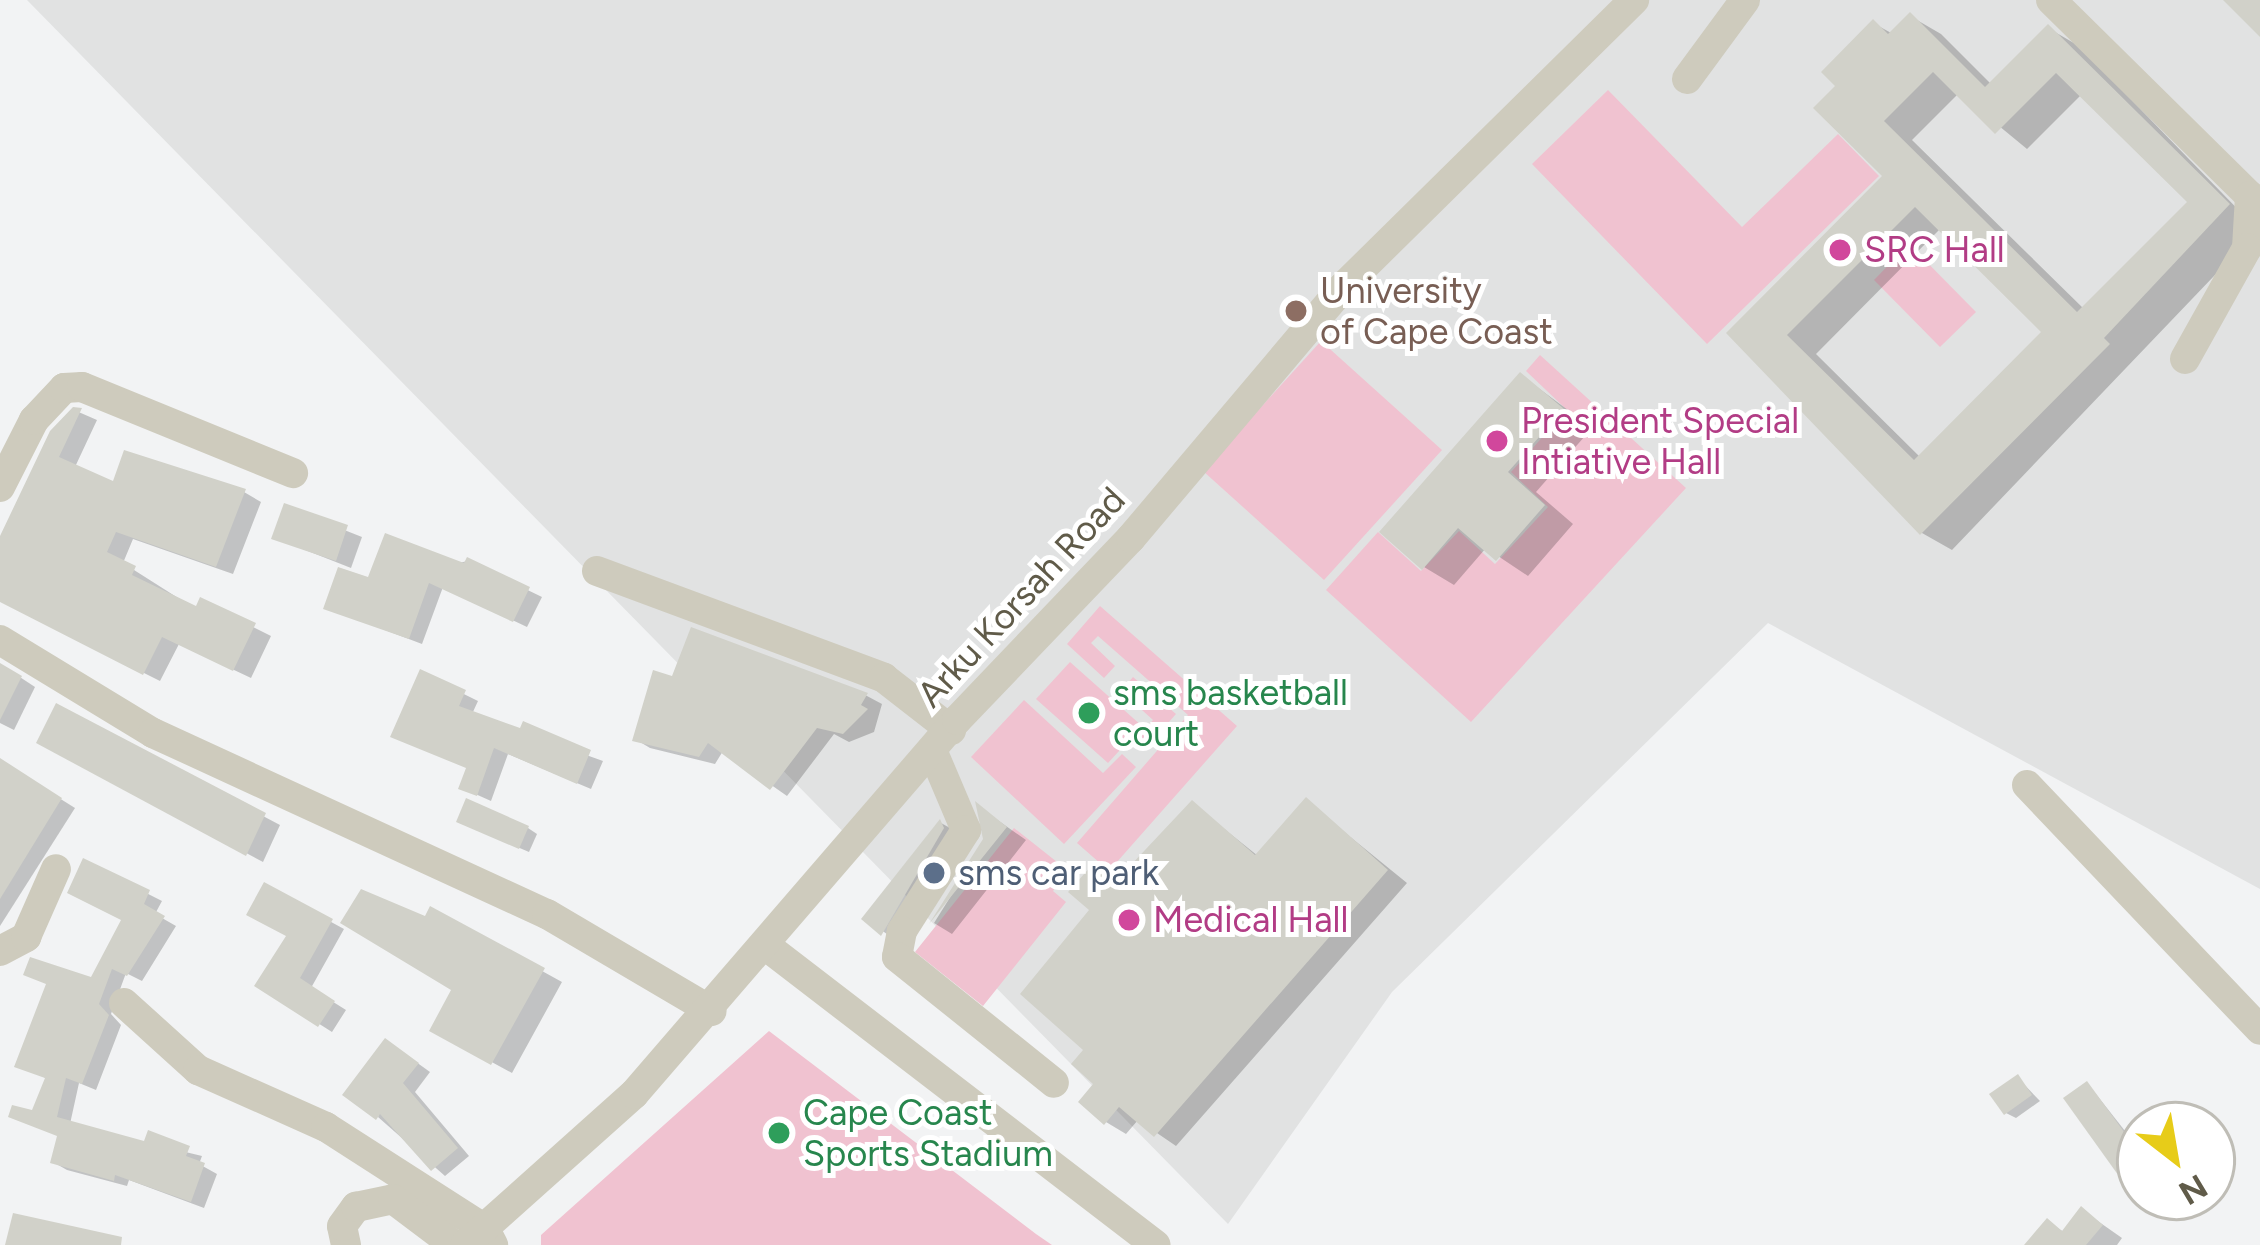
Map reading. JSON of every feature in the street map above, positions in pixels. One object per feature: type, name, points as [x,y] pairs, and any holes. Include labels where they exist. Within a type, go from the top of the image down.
[{"type":"street","name":"Arku Korsah Road","points":[[481,1240],[634,1094],[712,1011],[941,740],[1131,538],[1343,287],[1634,0]]},
{"type":"street","points":[[1687,80],[1745,0]]},
{"type":"street","points":[[2051,0],[2250,196],[2247,248],[2185,359]]},
{"type":"street","points":[[0,487],[34,420],[64,388],[82,387],[292,473]]},
{"type":"street","points":[[597,571],[884,678],[941,740],[966,830],[902,931],[897,957],[1054,1083]]},
{"type":"street","points":[[0,640],[153,733],[548,914],[712,1011]]},
{"type":"street","points":[[2027,785],[2260,1030]]},
{"type":"street","points":[[0,951],[26,937],[56,869]]},
{"type":"street","points":[[766,946],[1155,1245]]},
{"type":"street","points":[[124,1003],[198,1070],[326,1127],[481,1240]]},
{"type":"street","points":[[346,1245],[342,1226],[356,1207],[393,1199],[454,1245]]},
{"type":"shaded area","name":"University of Cape Coast","points":[[27,0],[2260,0],[2260,889],[1768,623],[1392,992],[1228,1224]]},
{"type":"shaded area","points":[[1608,90],[1742,227],[1838,134],[1879,176],[1707,344],[1532,164]]},
{"type":"shaded area","points":[[1909,244],[1976,312],[1940,347],[1874,280]]},
{"type":"shaded area","points":[[1321,341],[1442,450],[1324,580],[1203,471]]},
{"type":"shaded area","points":[[1540,355],[1686,488],[1471,722],[1326,590],[1378,532],[1421,571],[1459,531],[1495,564],[1548,507],[1511,472],[1567,410],[1526,371]]},
{"type":"shaded area","points":[[1100,606],[1237,726],[1109,871],[1077,843],[1188,715],[1098,636],[1091,643],[1115,666],[1104,678],[1067,644]]},
{"type":"shaded area","name":"sms basketball court","points":[[1070,662],[1142,726],[1108,763],[1036,699]]},
{"type":"shaded area","points":[[1133,677],[1176,714],[1146,748],[1137,739],[1153,720],[1121,691]]},
{"type":"shaded area","points":[[1024,700],[1103,773],[1122,754],[1136,767],[1064,844],[971,757]]},
{"type":"shaded area","points":[[1014,828],[1057,862],[1050,871],[1061,880],[1053,891],[1066,902],[983,1006],[915,952]]},
{"type":"shaded area","name":"Cape Coast Sports Stadium","points":[[769,1031],[1052,1245],[541,1245],[541,1235]]},
{"type":"building","points":[[2223,0],[2260,0],[2260,37]]},
{"type":"building","name":"SRC Hall","points":[[1910,12],[1985,87],[2048,24],[2230,204],[2104,338],[2110,344],[1920,535],[1726,333],[1882,176],[1813,108],[1835,86],[1821,72],[1873,19],[1888,34]],"holes":[[[1933,72],[1995,134],[2056,73],[2187,202],[2077,312],[1884,121]],[[1915,207],[2041,332],[1914,460],[1787,335]]]},
{"type":"building","name":"President Special Intiative Hall","points":[[1520,372],[1564,409],[1508,472],[1545,505],[1496,561],[1458,528],[1422,570],[1379,532]]},
{"type":"building","points":[[73,407],[82,408],[59,457],[113,481],[124,450],[246,489],[216,567],[116,532],[107,552],[136,566],[132,575],[196,606],[200,597],[256,623],[233,671],[162,637],[143,675],[0,602],[0,536],[50,431]]},
{"type":"building","points":[[284,503],[348,525],[336,561],[271,539]]},
{"type":"building","points":[[385,533],[464,563],[467,557],[530,587],[513,622],[429,583],[409,639],[323,609],[338,567],[368,577]]},
{"type":"building","points":[[691,627],[868,693],[861,705],[868,709],[843,734],[817,728],[770,790],[708,743],[699,757],[632,741],[653,670],[672,676]]},
{"type":"building","points":[[0,663],[22,676],[0,720]]},
{"type":"building","points":[[420,669],[466,690],[459,706],[520,728],[523,721],[591,750],[577,784],[494,748],[477,796],[458,789],[466,768],[390,737]]},
{"type":"building","points":[[56,703],[266,813],[246,856],[36,743]]},
{"type":"building","points":[[0,758],[62,798],[0,899]]},
{"type":"building","points":[[1306,797],[1388,870],[1154,1137],[1119,1107],[1104,1125],[1078,1102],[1093,1084],[1071,1064],[1083,1050],[1020,994],[1089,910],[1068,892],[1093,864],[1114,883],[1192,800],[1255,855]]},
{"type":"building","points":[[466,798],[529,826],[519,849],[456,822]]},
{"type":"building","points":[[975,801],[1007,827],[929,924],[983,839]]},
{"type":"building","points":[[940,819],[944,828],[881,936],[861,919]]},
{"type":"building","points":[[83,858],[150,890],[144,904],[165,916],[127,976],[112,969],[99,1004],[109,1015],[82,1084],[66,1078],[57,1117],[144,1141],[148,1130],[190,1146],[186,1156],[205,1163],[191,1202],[115,1175],[114,1181],[50,1163],[57,1136],[8,1117],[12,1105],[32,1110],[45,1078],[14,1067],[46,984],[23,975],[30,957],[91,977],[121,920],[67,893]]},
{"type":"building","points":[[264,882],[333,919],[300,978],[335,1001],[318,1027],[254,986],[286,936],[246,915]]},
{"type":"building","points":[[361,889],[425,916],[430,906],[545,968],[491,1065],[429,1031],[451,990],[340,923]]},
{"type":"building","points":[[385,1038],[419,1063],[403,1083],[458,1148],[431,1171],[380,1114],[376,1120],[342,1095]]},
{"type":"building","points":[[2018,1074],[2032,1095],[2004,1115],[1989,1094]]},
{"type":"building","points":[[2087,1081],[2116,1121],[2116,1172],[2063,1098]]},
{"type":"building","points":[[2081,1206],[2103,1225],[2086,1245],[2024,1245],[2047,1218],[2062,1231]]},
{"type":"building","points":[[13,1213],[122,1237],[121,1245],[5,1245]]},
{"type":"place","name":"SRC Hall","points":[[1840,250]]},
{"type":"place","name":"University of Cape Coast","points":[[1296,311]]},
{"type":"place","name":"President Special Intiative Hall","points":[[1497,441]]},
{"type":"place","name":"sms basketball court","points":[[1089,713]]},
{"type":"place","name":"sms car park","points":[[934,873]]},
{"type":"place","name":"Medical Hall","points":[[1129,920]]},
{"type":"place","name":"Cape Coast Sports Stadium","points":[[779,1133]]}]
